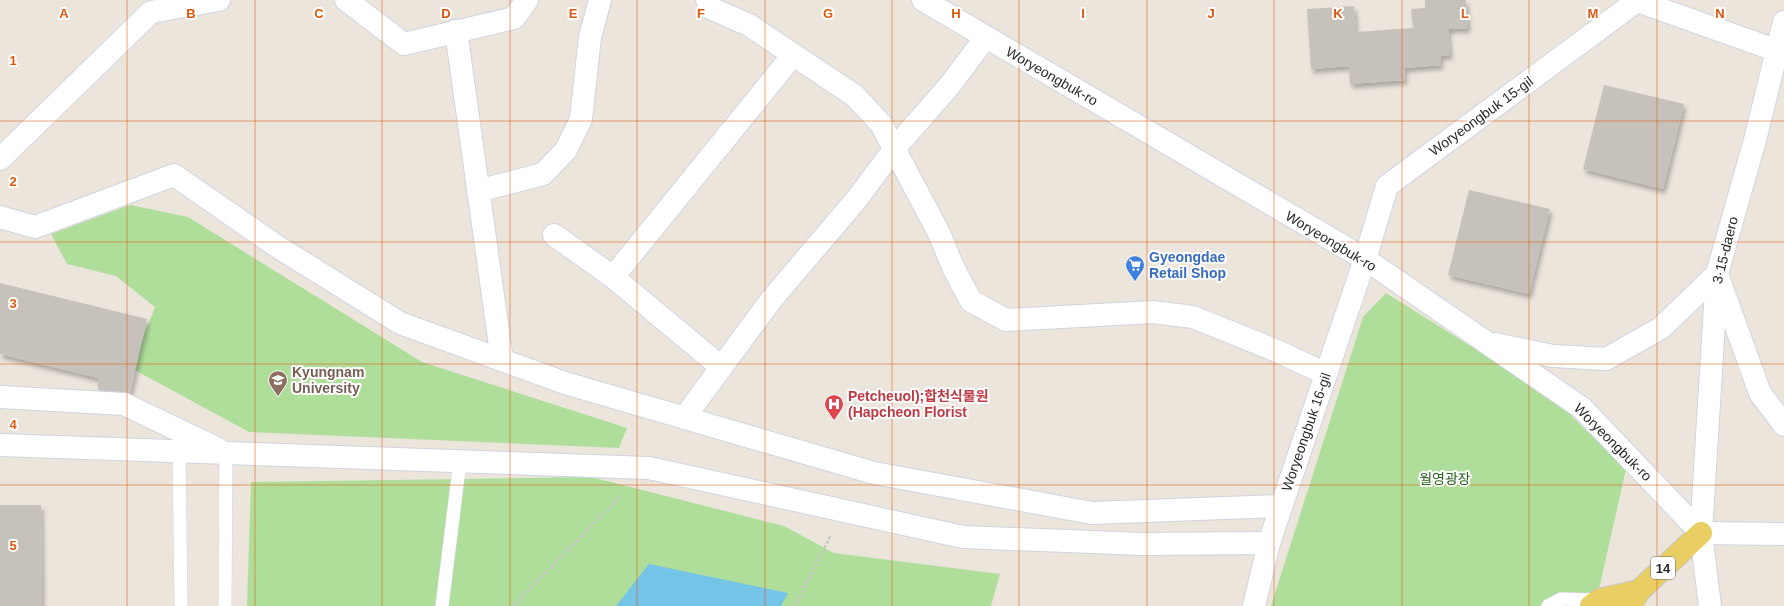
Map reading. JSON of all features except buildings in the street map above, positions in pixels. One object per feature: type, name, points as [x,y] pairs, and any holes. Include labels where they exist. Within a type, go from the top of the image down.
[{"type":"main road","name":"14","points":[[1595,603],[1634,598],[1701,532]]},
{"type":"street","points":[[0,159],[152,12],[219,0]]},
{"type":"street","points":[[346,0],[404,44],[514,18],[527,0]]},
{"type":"street","points":[[478,191],[543,174],[566,150],[582,119],[590,37],[600,0]]},
{"type":"street","points":[[707,0],[710,8],[749,25],[855,96],[881,124],[939,233],[953,267],[971,301],[1006,320],[1153,312],[1193,317],[1277,351],[1326,374]]},
{"type":"street","name":"Woryeongbuk-ro","points":[[923,0],[1365,259],[1582,408],[1701,532]]},
{"type":"street","points":[[1637,1],[1781,52]]},
{"type":"street","name":"Woryeongbuk 15-gil","points":[[1365,259],[1387,186],[1637,1]]},
{"type":"street","name":"3·15-daero","points":[[1710,606],[1701,532],[1717,274],[1781,52],[1784,22]]},
{"type":"street","points":[[456,31],[502,360]]},
{"type":"street","points":[[684,418],[771,300],[856,200],[895,148],[950,85],[986,37]]},
{"type":"street","points":[[613,277],[793,55]]},
{"type":"street","points":[[0,217],[35,227],[174,174],[278,247],[400,323],[565,383],[874,473],[1092,513],[1281,506]]},
{"type":"street","points":[[554,235],[613,277],[721,367]]},
{"type":"street","name":"Woryeongbuk 16-gil","points":[[1254,606],[1269,543],[1365,259]]},
{"type":"street","points":[[1485,342],[1553,356],[1606,359],[1661,328],[1717,274],[1760,393],[1784,426]]},
{"type":"street","points":[[0,397],[124,404],[226,452]]},
{"type":"street","points":[[0,445],[649,468],[963,538],[1142,544],[1269,543]]},
{"type":"street","points":[[1701,532],[1784,534]]},
{"type":"lane","points":[[179,451],[181,606]]},
{"type":"lane","points":[[226,452],[226,606]]},
{"type":"lane","points":[[442,606],[460,461]]},
{"type":"lane","points":[[1548,606],[1561,599],[1595,603]]},
{"type":"path","points":[[514,606],[649,468]]},
{"type":"path","points":[[796,606],[843,511]]},
{"type":"green space","points":[[130,205],[188,217],[422,362],[627,428],[619,448],[249,432],[131,368],[155,307],[116,276],[67,264],[51,234]]},
{"type":"green space","name":"월영광장","points":[[1386,293],[1552,397],[1626,469],[1599,589],[1570,606],[1271,606],[1363,317]]},
{"type":"green space","points":[[591,477],[784,526],[834,553],[1000,574],[991,606],[247,606],[251,482]]},
{"type":"water","points":[[649,564],[788,593],[781,606],[616,606]]},
{"type":"place","name":"Gyeongdae Retail Shop","points":[[1135,282]]},
{"type":"place","name":"Kyungnam University","points":[[278,397]]},
{"type":"place","name":"Petcheuol);합천식물원 (Hapcheon Florist","points":[[834,421]]}]
